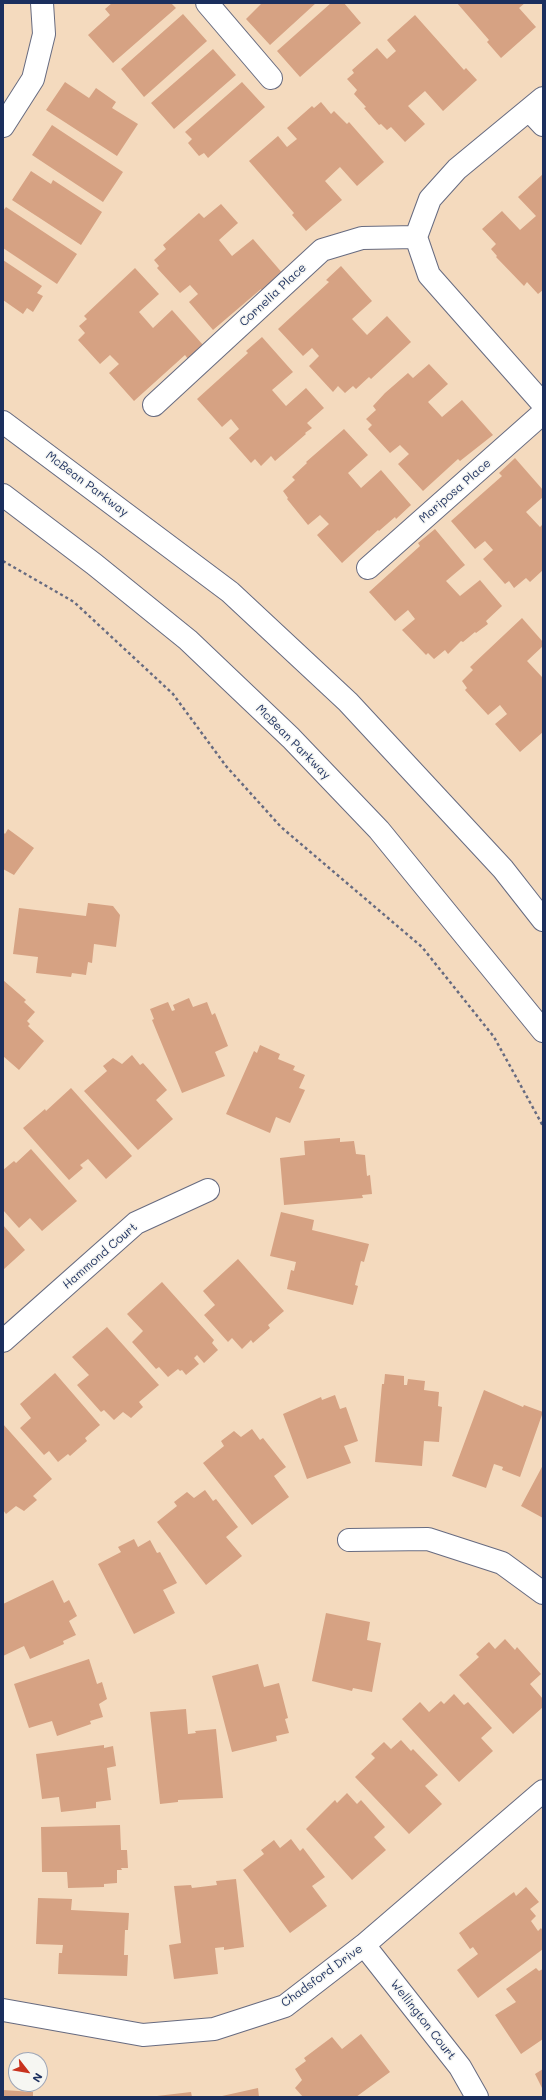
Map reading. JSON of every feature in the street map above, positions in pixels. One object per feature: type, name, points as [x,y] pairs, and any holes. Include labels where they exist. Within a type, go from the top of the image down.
[{"type":"street","points":[[3,126],[32,79],[44,34],[42,3]]},
{"type":"street","points":[[207,3],[271,78]]},
{"type":"street","points":[[538,111],[457,169],[430,199],[416,237],[429,275],[543,404]]},
{"type":"street","name":"Cornelia Place","points":[[154,405],[322,250],[362,238],[416,237]]},
{"type":"street","name":"Mariposa Place","points":[[368,568],[543,413]]},
{"type":"street","name":"McBean Parkway","points":[[3,422],[241,602],[348,702],[503,869],[543,920]]},
{"type":"street","name":"McBean Parkway","points":[[3,495],[94,564],[188,640],[291,738],[379,830],[543,1031]]},
{"type":"street","name":"Hammond Court","points":[[3,1341],[136,1224],[208,1190]]},
{"type":"street","points":[[349,1540],[428,1540],[502,1563],[543,1593]]},
{"type":"street","name":"Chadsford Drive","points":[[3,2010],[143,2035],[214,2029],[285,2006],[364,1946],[543,1791]]},
{"type":"street","name":"Wellington Court","points":[[364,1946],[460,2067],[477,2097]]},
{"type":"path","points":[[3,561],[74,602],[173,694],[226,766],[281,827],[422,947],[494,1037],[543,1126]]},
{"type":"building","points":[[112,3],[171,3],[176,8],[113,63],[88,35],[110,15],[105,9]]},
{"type":"building","points":[[262,3],[316,3],[270,45],[246,19]]},
{"type":"building","points":[[331,3],[344,3],[361,23],[300,77],[277,51]]},
{"type":"building","points":[[457,3],[525,3],[519,8],[536,27],[501,58],[487,42],[489,40]]},
{"type":"building","points":[[183,14],[207,41],[144,97],[121,69]]},
{"type":"building","points":[[415,15],[464,70],[466,68],[477,80],[443,111],[425,91],[408,106],[425,124],[405,142],[391,127],[387,130],[381,124],[379,125],[354,94],[357,90],[347,79],[354,73],[352,70],[377,48],[387,59],[396,51],[387,40]]},
{"type":"building","points":[[213,49],[236,75],[174,129],[151,103]]},
{"type":"building","points":[[65,82],[89,98],[96,88],[116,102],[112,108],[138,124],[117,156],[46,110]]},
{"type":"building","points":[[242,82],[265,107],[208,158],[204,153],[199,156],[188,143],[192,139],[185,132]]},
{"type":"building","points":[[321,102],[331,114],[334,111],[347,124],[349,122],[384,162],[357,186],[340,167],[325,181],[342,200],[306,231],[292,215],[294,213],[249,161],[278,136],[287,147],[297,139],[287,128],[312,106],[314,108]]},
{"type":"building","points":[[52,125],[123,172],[103,202],[32,155]]},
{"type":"building","points":[[31,171],[51,184],[53,180],[102,212],[81,245],[12,200]]},
{"type":"building","points":[[543,174],[543,290],[538,294],[527,282],[524,286],[496,257],[497,256],[491,249],[496,244],[482,229],[502,211],[520,230],[536,216],[518,197]]},
{"type":"building","points":[[221,204],[238,223],[219,240],[232,256],[253,239],[284,275],[263,292],[261,289],[213,330],[189,302],[198,294],[190,285],[180,293],[157,268],[159,266],[154,260],[166,249],[163,245],[199,213],[204,218]]},
{"type":"building","points":[[6,207],[77,254],[57,284],[3,248],[3,211]]},
{"type":"building","points":[[3,260],[42,286],[37,293],[43,296],[33,312],[27,308],[23,314],[3,300]]},
{"type":"building","points":[[341,266],[372,301],[352,319],[367,335],[387,316],[411,342],[371,379],[369,377],[356,389],[353,386],[345,393],[338,386],[333,392],[309,366],[319,356],[312,348],[303,356],[278,329],[329,282],[326,280]]},
{"type":"building","points":[[135,268],[159,294],[139,312],[153,328],[172,310],[203,345],[188,359],[185,355],[134,401],[109,373],[119,364],[110,355],[100,364],[78,340],[85,333],[79,326],[87,319],[84,316]]},
{"type":"building","points":[[262,337],[293,372],[272,390],[286,406],[306,388],[324,408],[307,423],[312,428],[305,433],[306,434],[275,461],[271,456],[261,466],[255,459],[251,463],[229,438],[239,429],[231,419],[222,427],[197,399],[248,353],[246,351]]},
{"type":"building","points":[[429,364],[448,384],[428,402],[442,417],[462,400],[493,435],[460,461],[458,459],[423,491],[398,464],[409,454],[400,445],[390,453],[368,429],[372,425],[366,419],[376,410],[373,406],[385,393],[408,373],[413,378]]},
{"type":"building","points":[[344,429],[368,455],[348,473],[361,488],[381,470],[411,505],[396,519],[395,517],[379,531],[378,530],[342,563],[317,535],[329,524],[320,515],[308,525],[287,499],[288,498],[283,491],[295,480],[292,477],[307,463],[306,462]]},
{"type":"building","points":[[515,458],[543,490],[543,497],[526,512],[540,527],[543,524],[543,570],[530,582],[526,578],[514,588],[509,581],[505,584],[483,559],[493,550],[485,541],[475,549],[451,521],[502,476],[499,473]]},
{"type":"building","points":[[435,529],[465,565],[446,581],[460,596],[480,580],[502,606],[486,621],[488,624],[463,642],[461,641],[448,654],[445,650],[434,659],[428,653],[426,655],[402,630],[415,619],[408,610],[395,621],[369,592],[420,546],[418,543]]},
{"type":"building","points":[[522,618],[543,642],[543,646],[527,661],[542,677],[543,675],[543,732],[520,752],[495,724],[507,714],[500,705],[488,715],[465,690],[467,688],[462,681],[473,670],[470,667]]},
{"type":"building","points":[[8,829],[34,848],[14,875],[3,869],[3,832],[5,834]]},
{"type":"building","points":[[88,903],[113,906],[120,915],[116,947],[94,944],[92,963],[88,962],[86,975],[72,973],[71,977],[36,973],[38,957],[13,954],[19,908],[86,916]]},
{"type":"building","points":[[3,980],[26,1000],[24,1002],[35,1012],[27,1021],[30,1024],[28,1026],[44,1041],[19,1070],[3,1056]]},
{"type":"building","points":[[189,998],[193,1007],[207,1002],[212,1015],[215,1013],[228,1046],[215,1052],[225,1076],[182,1093],[152,1020],[154,1019],[150,1009],[168,1002],[172,1011],[175,1010],[173,1005]]},
{"type":"building","points":[[260,1045],[280,1054],[278,1059],[295,1066],[293,1070],[305,1075],[299,1088],[305,1090],[290,1123],[276,1117],[270,1133],[226,1114],[254,1051],[257,1053]]},
{"type":"building","points":[[132,1055],[140,1065],[143,1063],[167,1090],[156,1100],[173,1119],[138,1150],[84,1091],[107,1071],[103,1066],[113,1058],[122,1064]]},
{"type":"building","points":[[71,1088],[132,1156],[106,1179],[88,1159],[80,1165],[83,1168],[69,1180],[23,1128],[45,1109],[46,1111]]},
{"type":"building","points":[[340,1138],[340,1142],[354,1141],[356,1154],[365,1155],[367,1176],[370,1175],[372,1194],[362,1195],[363,1198],[284,1205],[280,1158],[305,1155],[304,1141]]},
{"type":"building","points":[[31,1149],[77,1201],[42,1231],[30,1218],[19,1228],[3,1210],[3,1170],[14,1161],[16,1163]]},
{"type":"building","points":[[281,1212],[314,1220],[312,1230],[369,1244],[364,1262],[361,1261],[355,1285],[358,1286],[353,1305],[287,1289],[291,1270],[294,1271],[296,1262],[270,1256]]},
{"type":"building","points":[[3,1225],[25,1250],[3,1270]]},
{"type":"building","points":[[238,1259],[284,1311],[268,1325],[270,1328],[253,1343],[251,1340],[242,1349],[232,1338],[228,1342],[204,1315],[215,1305],[203,1291]]},
{"type":"building","points":[[162,1282],[214,1340],[212,1343],[218,1350],[204,1363],[197,1355],[194,1358],[199,1364],[186,1375],[182,1370],[180,1371],[178,1369],[168,1377],[159,1367],[156,1369],[132,1342],[143,1331],[127,1314]]},
{"type":"building","points":[[107,1327],[159,1385],[139,1402],[143,1407],[131,1418],[123,1412],[114,1420],[104,1410],[101,1412],[77,1385],[89,1375],[72,1357]]},
{"type":"building","points":[[55,1373],[100,1425],[85,1438],[87,1441],[70,1456],[68,1454],[58,1462],[49,1451],[44,1455],[20,1428],[31,1418],[20,1404]]},
{"type":"building","points":[[385,1374],[404,1376],[404,1385],[407,1385],[408,1379],[425,1381],[424,1390],[439,1392],[438,1406],[442,1407],[439,1442],[424,1441],[422,1466],[375,1462],[382,1384],[384,1384]]},
{"type":"building","points":[[484,1390],[523,1407],[524,1405],[543,1412],[520,1477],[502,1470],[503,1467],[494,1464],[486,1488],[452,1476]]},
{"type":"building","points":[[335,1395],[340,1409],[346,1407],[358,1441],[344,1446],[351,1463],[307,1479],[283,1414],[321,1397],[322,1400]]},
{"type":"building","points":[[3,1424],[52,1479],[33,1496],[37,1500],[24,1511],[16,1506],[6,1514],[3,1510]]},
{"type":"building","points":[[252,1429],[260,1440],[263,1438],[286,1467],[274,1476],[289,1497],[252,1525],[203,1463],[224,1446],[221,1441],[234,1431],[241,1437]]},
{"type":"building","points":[[543,1465],[543,1518],[521,1506]]},
{"type":"building","points":[[205,1490],[213,1501],[216,1499],[238,1527],[226,1537],[242,1556],[206,1585],[157,1522],[177,1506],[174,1502],[187,1492],[194,1498]]},
{"type":"building","points":[[134,1539],[138,1547],[150,1540],[157,1553],[160,1552],[177,1583],[163,1590],[175,1613],[134,1634],[98,1564],[121,1552],[118,1547]]},
{"type":"building","points":[[53,1580],[64,1603],[69,1600],[77,1616],[69,1621],[76,1635],[63,1641],[64,1644],[30,1659],[24,1646],[3,1656],[3,1604]]},
{"type":"building","points":[[326,1613],[370,1622],[367,1640],[381,1643],[372,1692],[353,1688],[352,1691],[312,1681]]},
{"type":"building","points":[[505,1639],[515,1650],[517,1647],[541,1674],[530,1684],[543,1699],[543,1707],[513,1734],[459,1675],[479,1657],[476,1654],[489,1642],[495,1649]]},
{"type":"building","points":[[89,1659],[97,1684],[102,1682],[107,1699],[99,1704],[103,1717],[90,1721],[91,1724],[57,1736],[52,1721],[29,1728],[14,1684]]},
{"type":"building","points":[[258,1664],[264,1687],[279,1683],[288,1718],[285,1719],[289,1733],[276,1736],[277,1741],[232,1752],[212,1676]]},
{"type":"building","points":[[454,1694],[464,1705],[468,1702],[492,1728],[481,1738],[493,1751],[459,1782],[402,1719],[420,1702],[429,1712],[441,1701],[444,1704]]},
{"type":"building","points":[[186,1709],[188,1734],[196,1733],[195,1731],[216,1729],[223,1798],[178,1800],[178,1802],[160,1804],[150,1712]]},
{"type":"building","points":[[401,1740],[411,1751],[413,1749],[438,1775],[425,1786],[442,1804],[409,1834],[355,1777],[375,1758],[371,1754],[384,1742],[391,1749]]},
{"type":"building","points":[[104,1745],[104,1748],[113,1746],[116,1766],[107,1768],[111,1800],[96,1802],[96,1808],[61,1812],[59,1797],[42,1799],[36,1754]]},
{"type":"building","points":[[347,1793],[357,1804],[361,1800],[385,1827],[374,1837],[386,1850],[352,1880],[306,1829],[335,1800],[337,1803]]},
{"type":"building","points":[[120,1825],[121,1850],[127,1850],[128,1868],[121,1868],[122,1870],[117,1870],[117,1883],[104,1884],[104,1887],[68,1888],[67,1872],[42,1872],[41,1827]]},
{"type":"building","points":[[291,1839],[300,1851],[303,1848],[325,1877],[312,1886],[327,1906],[290,1933],[243,1870],[264,1854],[261,1850],[274,1840],[280,1848]]},
{"type":"building","points":[[236,1879],[244,1947],[224,1950],[224,1947],[215,1948],[218,1974],[174,1979],[169,1945],[181,1943],[174,1886],[191,1885],[192,1888],[217,1885],[216,1881]]},
{"type":"building","points":[[526,1887],[539,1902],[530,1909],[536,1916],[531,1921],[538,1931],[541,1928],[543,1931],[543,1949],[478,1998],[457,1970],[478,1954],[473,1947],[470,1949],[459,1933],[514,1892],[516,1896]]},
{"type":"building","points":[[38,1898],[72,1899],[71,1910],[129,1913],[128,1930],[125,1930],[124,1955],[128,1955],[127,1976],[58,1974],[59,1953],[62,1953],[63,1945],[36,1944]]},
{"type":"building","points":[[536,1968],[539,1971],[543,1969],[543,2039],[521,2054],[495,2015],[516,2002],[506,1989]]},
{"type":"building","points":[[361,2034],[390,2072],[356,2097],[303,2097],[295,2088],[302,2080],[295,2069],[306,2061],[304,2058],[332,2037],[342,2049]]},
{"type":"building","points":[[543,2069],[543,2090],[535,2074]]},
{"type":"building","points":[[258,2088],[259,2097],[222,2097],[222,2096]]},
{"type":"building","points":[[3,2090],[8,2090],[8,2092],[33,2092],[33,2097],[3,2097]]},
{"type":"building","points":[[191,2092],[192,2097],[157,2097],[157,2096]]}]
